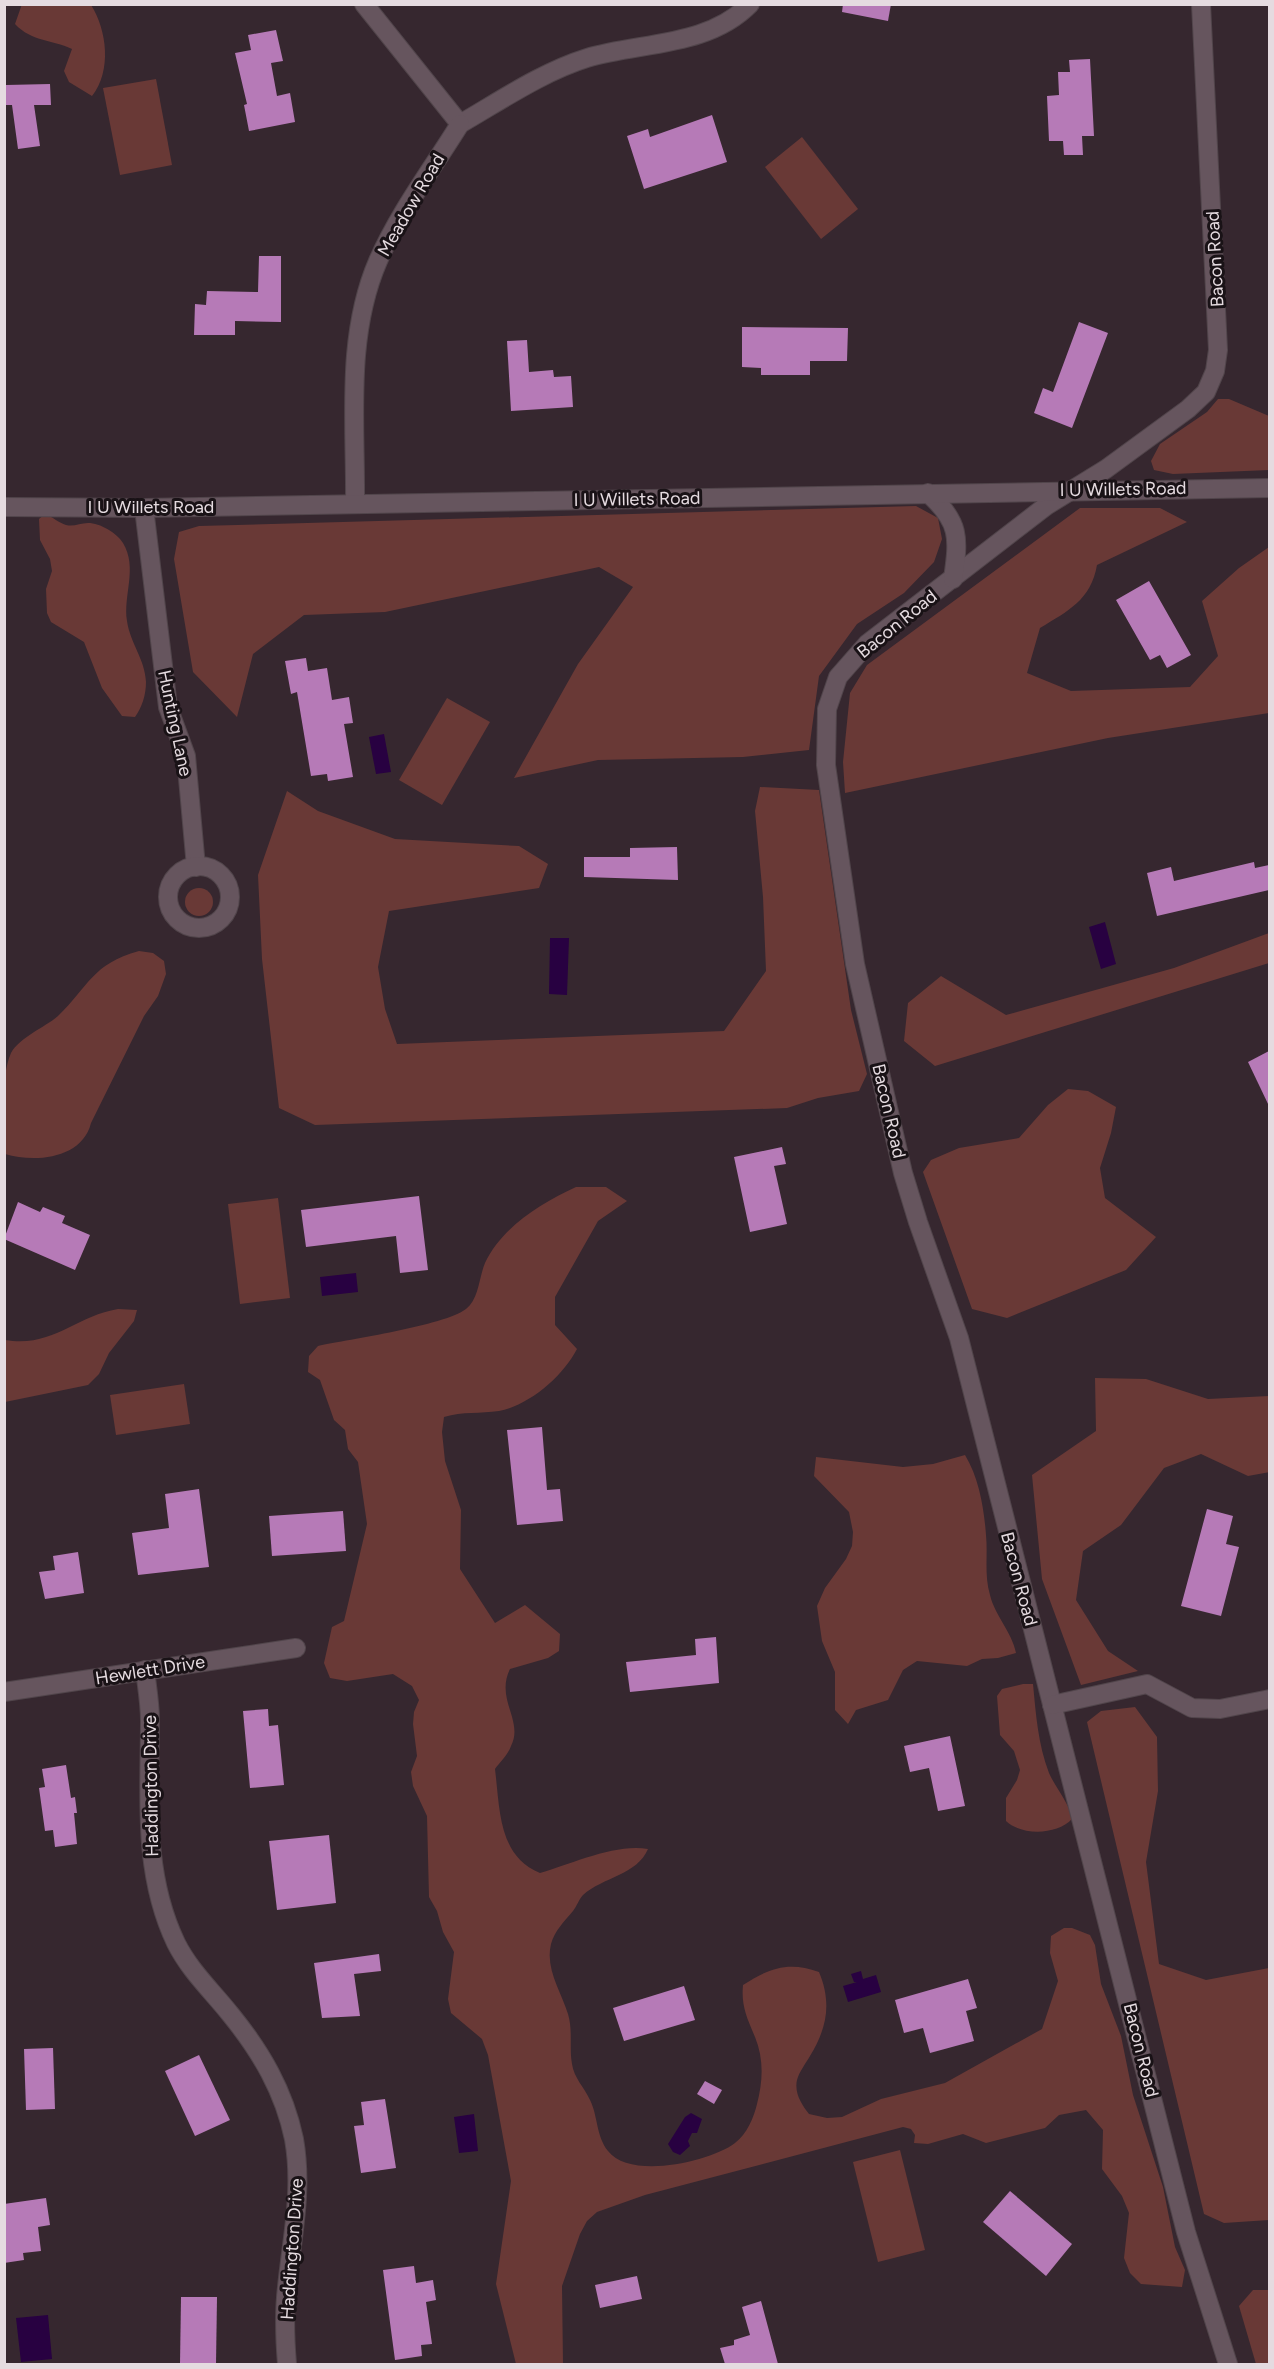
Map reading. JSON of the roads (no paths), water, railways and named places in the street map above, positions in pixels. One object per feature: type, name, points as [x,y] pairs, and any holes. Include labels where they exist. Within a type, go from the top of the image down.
[{"type":"street","points":[[364,4],[460,124]]},
{"type":"street","name":"Meadow Road","points":[[355,504],[355,357],[365,301],[378,262],[393,231],[460,124],[537,80],[586,58],[698,35],[722,27],[750,4]]},
{"type":"street","name":"Bacon Road","points":[[1201,4],[1216,269],[1218,350],[1215,371],[1206,393],[1188,409],[1074,490],[1046,506],[867,644],[838,677],[827,709],[826,765],[852,945],[903,1173],[959,1338],[1186,2232],[1228,2364]]},
{"type":"street","name":"I U Willets Road","points":[[4,507],[144,508],[1269,488]]},
{"type":"street","points":[[928,493],[947,511],[956,531],[953,579]]},
{"type":"street","name":"Hunting Lane","points":[[144,508],[168,706],[186,756],[196,867]]},
{"type":"street","name":"Hewlett Drive","points":[[4,1692],[296,1648]]},
{"type":"street","name":"Haddington Drive","points":[[145,1670],[150,1718],[148,1794],[150,1843],[154,1878],[162,1909],[177,1944],[190,1966],[259,2050],[280,2090],[293,2137],[298,2201],[286,2288],[287,2364]]},
{"type":"street","points":[[1052,1705],[1147,1684],[1192,1708],[1220,1709],[1269,1699]]}]
